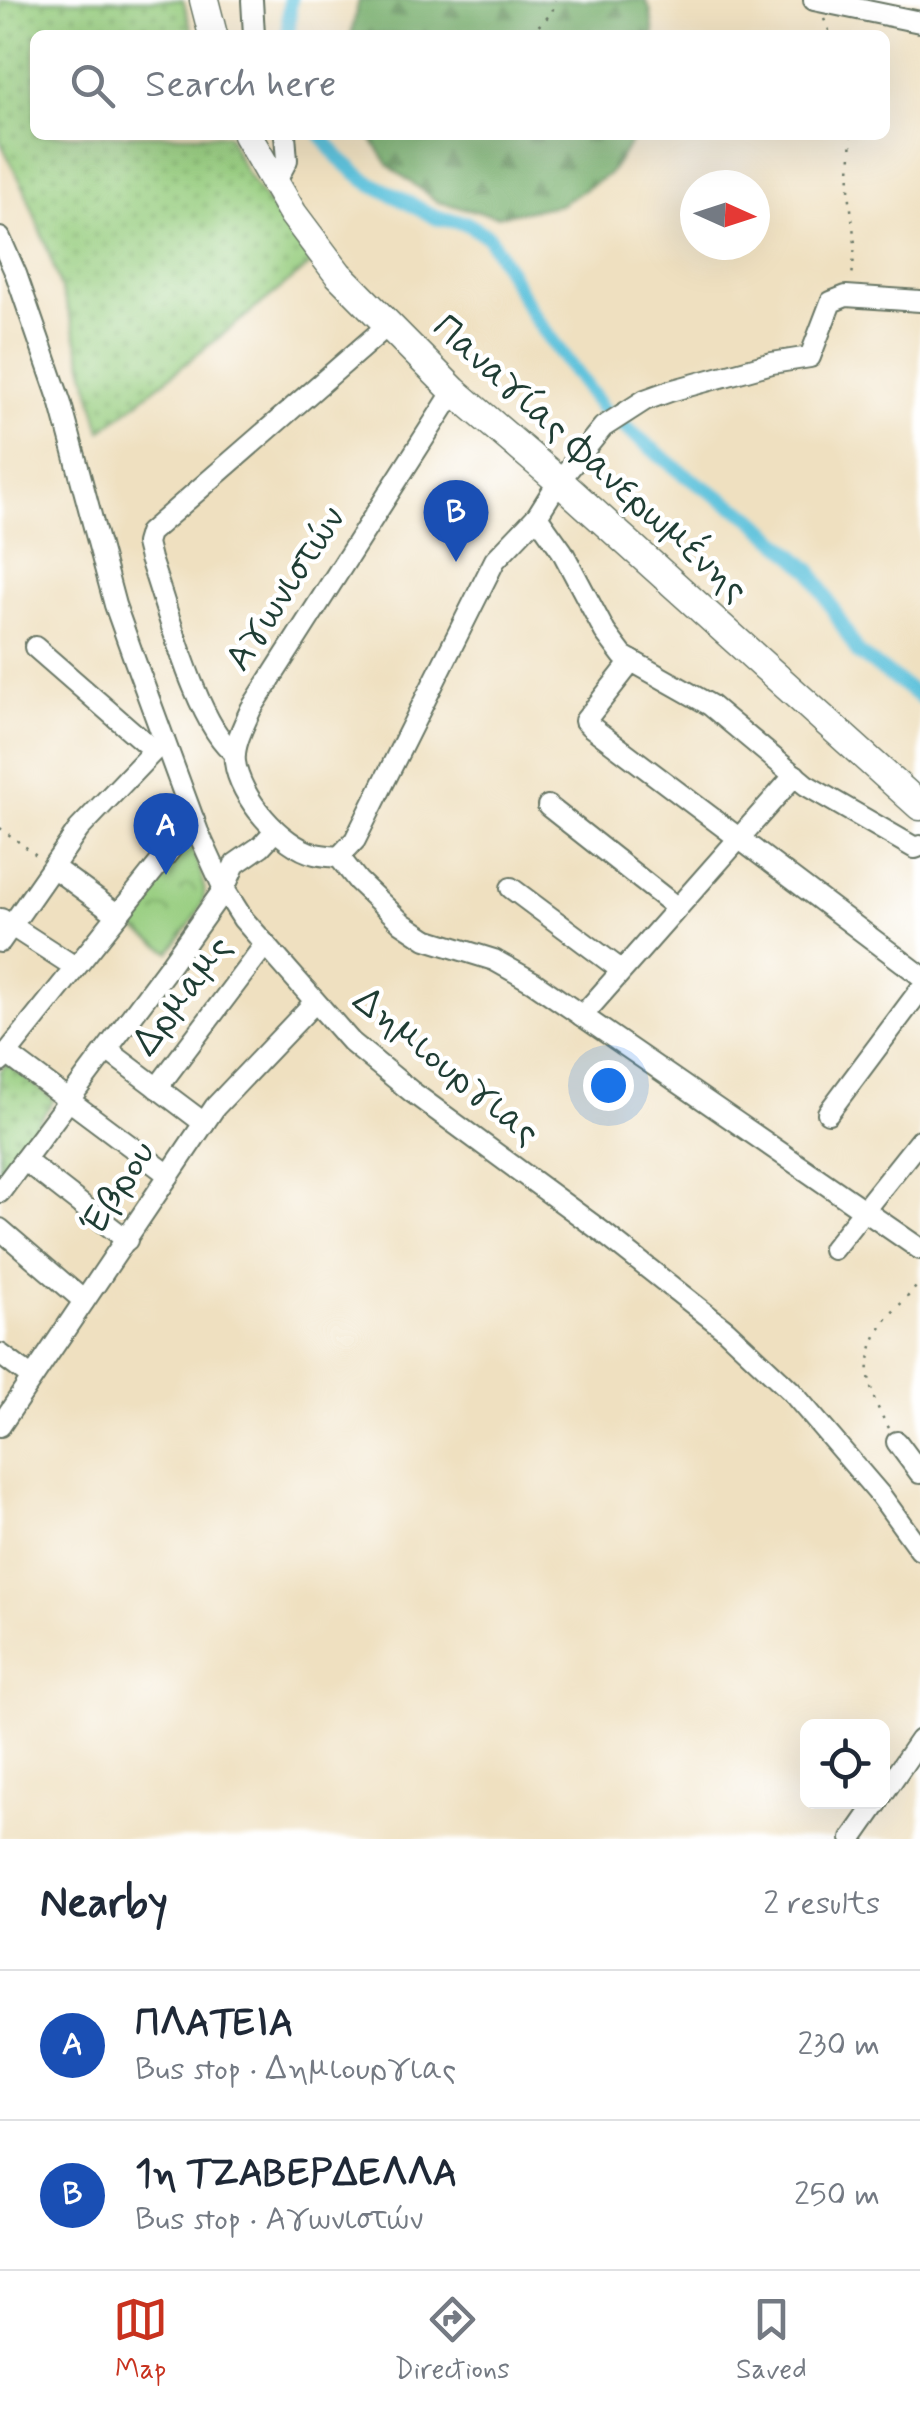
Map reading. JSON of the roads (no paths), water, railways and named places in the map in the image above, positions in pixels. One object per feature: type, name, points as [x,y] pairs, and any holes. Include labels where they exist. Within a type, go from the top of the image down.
[{"type":"main road","points":[[204,0],[213,30]]},
{"type":"main road","name":"Παναγίας Φανερωμένης","points":[[250,140],[293,214],[338,274],[454,392],[559,481],[920,806]]},
{"type":"street","points":[[252,0],[254,30]]},
{"type":"street","points":[[814,0],[920,22]]},
{"type":"street","points":[[275,183],[287,160],[285,140]]},
{"type":"street","name":"Δημιουργιας","points":[[0,238],[62,404],[115,605],[158,745],[224,889],[264,946],[279,958],[314,1004],[351,1042],[412,1092],[601,1231],[726,1330],[791,1390],[881,1496],[920,1550]]},
{"type":"street","points":[[339,857],[355,840],[495,560],[537,516],[559,481],[603,427],[622,412],[670,391],[810,357],[831,302],[846,296],[920,301]]},
{"type":"street","points":[[388,325],[149,532],[146,543],[150,559],[202,706],[224,746],[235,753],[240,781],[275,831],[312,854],[339,857],[402,923],[426,940],[494,960],[533,982],[920,1248]]},
{"type":"street","name":"Αγωνιστών","points":[[235,753],[250,709],[454,392]]},
{"type":"street","points":[[537,516],[623,656],[710,705],[795,775],[915,848],[920,846]]},
{"type":"street","points":[[35,647],[158,745],[79,830],[54,868],[4,928],[75,966]]},
{"type":"street","points":[[632,661],[585,721],[920,974]]},
{"type":"street","points":[[582,1016],[795,775]]},
{"type":"street","points":[[548,806],[676,908]]},
{"type":"street","points":[[170,1175],[3,1058],[194,820]]},
{"type":"street","points":[[0,1192],[224,889],[234,864],[275,831]]},
{"type":"street","points":[[54,868],[118,915]]},
{"type":"street","points":[[512,888],[621,970]]},
{"type":"street","name":"Δρμαμς","points":[[157,1088],[264,946]]},
{"type":"street","points":[[828,1113],[920,990]]},
{"type":"street","name":"Έβρου","points":[[0,1426],[204,1123],[314,1004]]},
{"type":"street","points":[[107,1050],[204,1123]]},
{"type":"street","points":[[833,1249],[920,1140]]},
{"type":"street","points":[[24,1160],[128,1240]]},
{"type":"street","points":[[0,1229],[84,1301]]},
{"type":"street","points":[[0,1354],[31,1377]]},
{"type":"street","points":[[898,1442],[920,1473]]},
{"type":"street","points":[[890,1783],[920,1740]]},
{"type":"street","points":[[852,1839],[873,1809]]},
{"type":"waterway","points":[[288,30],[290,0]]},
{"type":"waterway","points":[[325,140],[365,180],[437,218],[466,223],[489,237],[533,315],[602,409],[685,475],[752,518],[811,571],[858,653],[920,697]]},
{"type":"place","name":"1η ΤΖΑΒΕΡΔΕΛΛΑ","points":[[456,562]]},
{"type":"place","name":"ΠΛΑΤΕΙΑ","points":[[166,875]]}]
